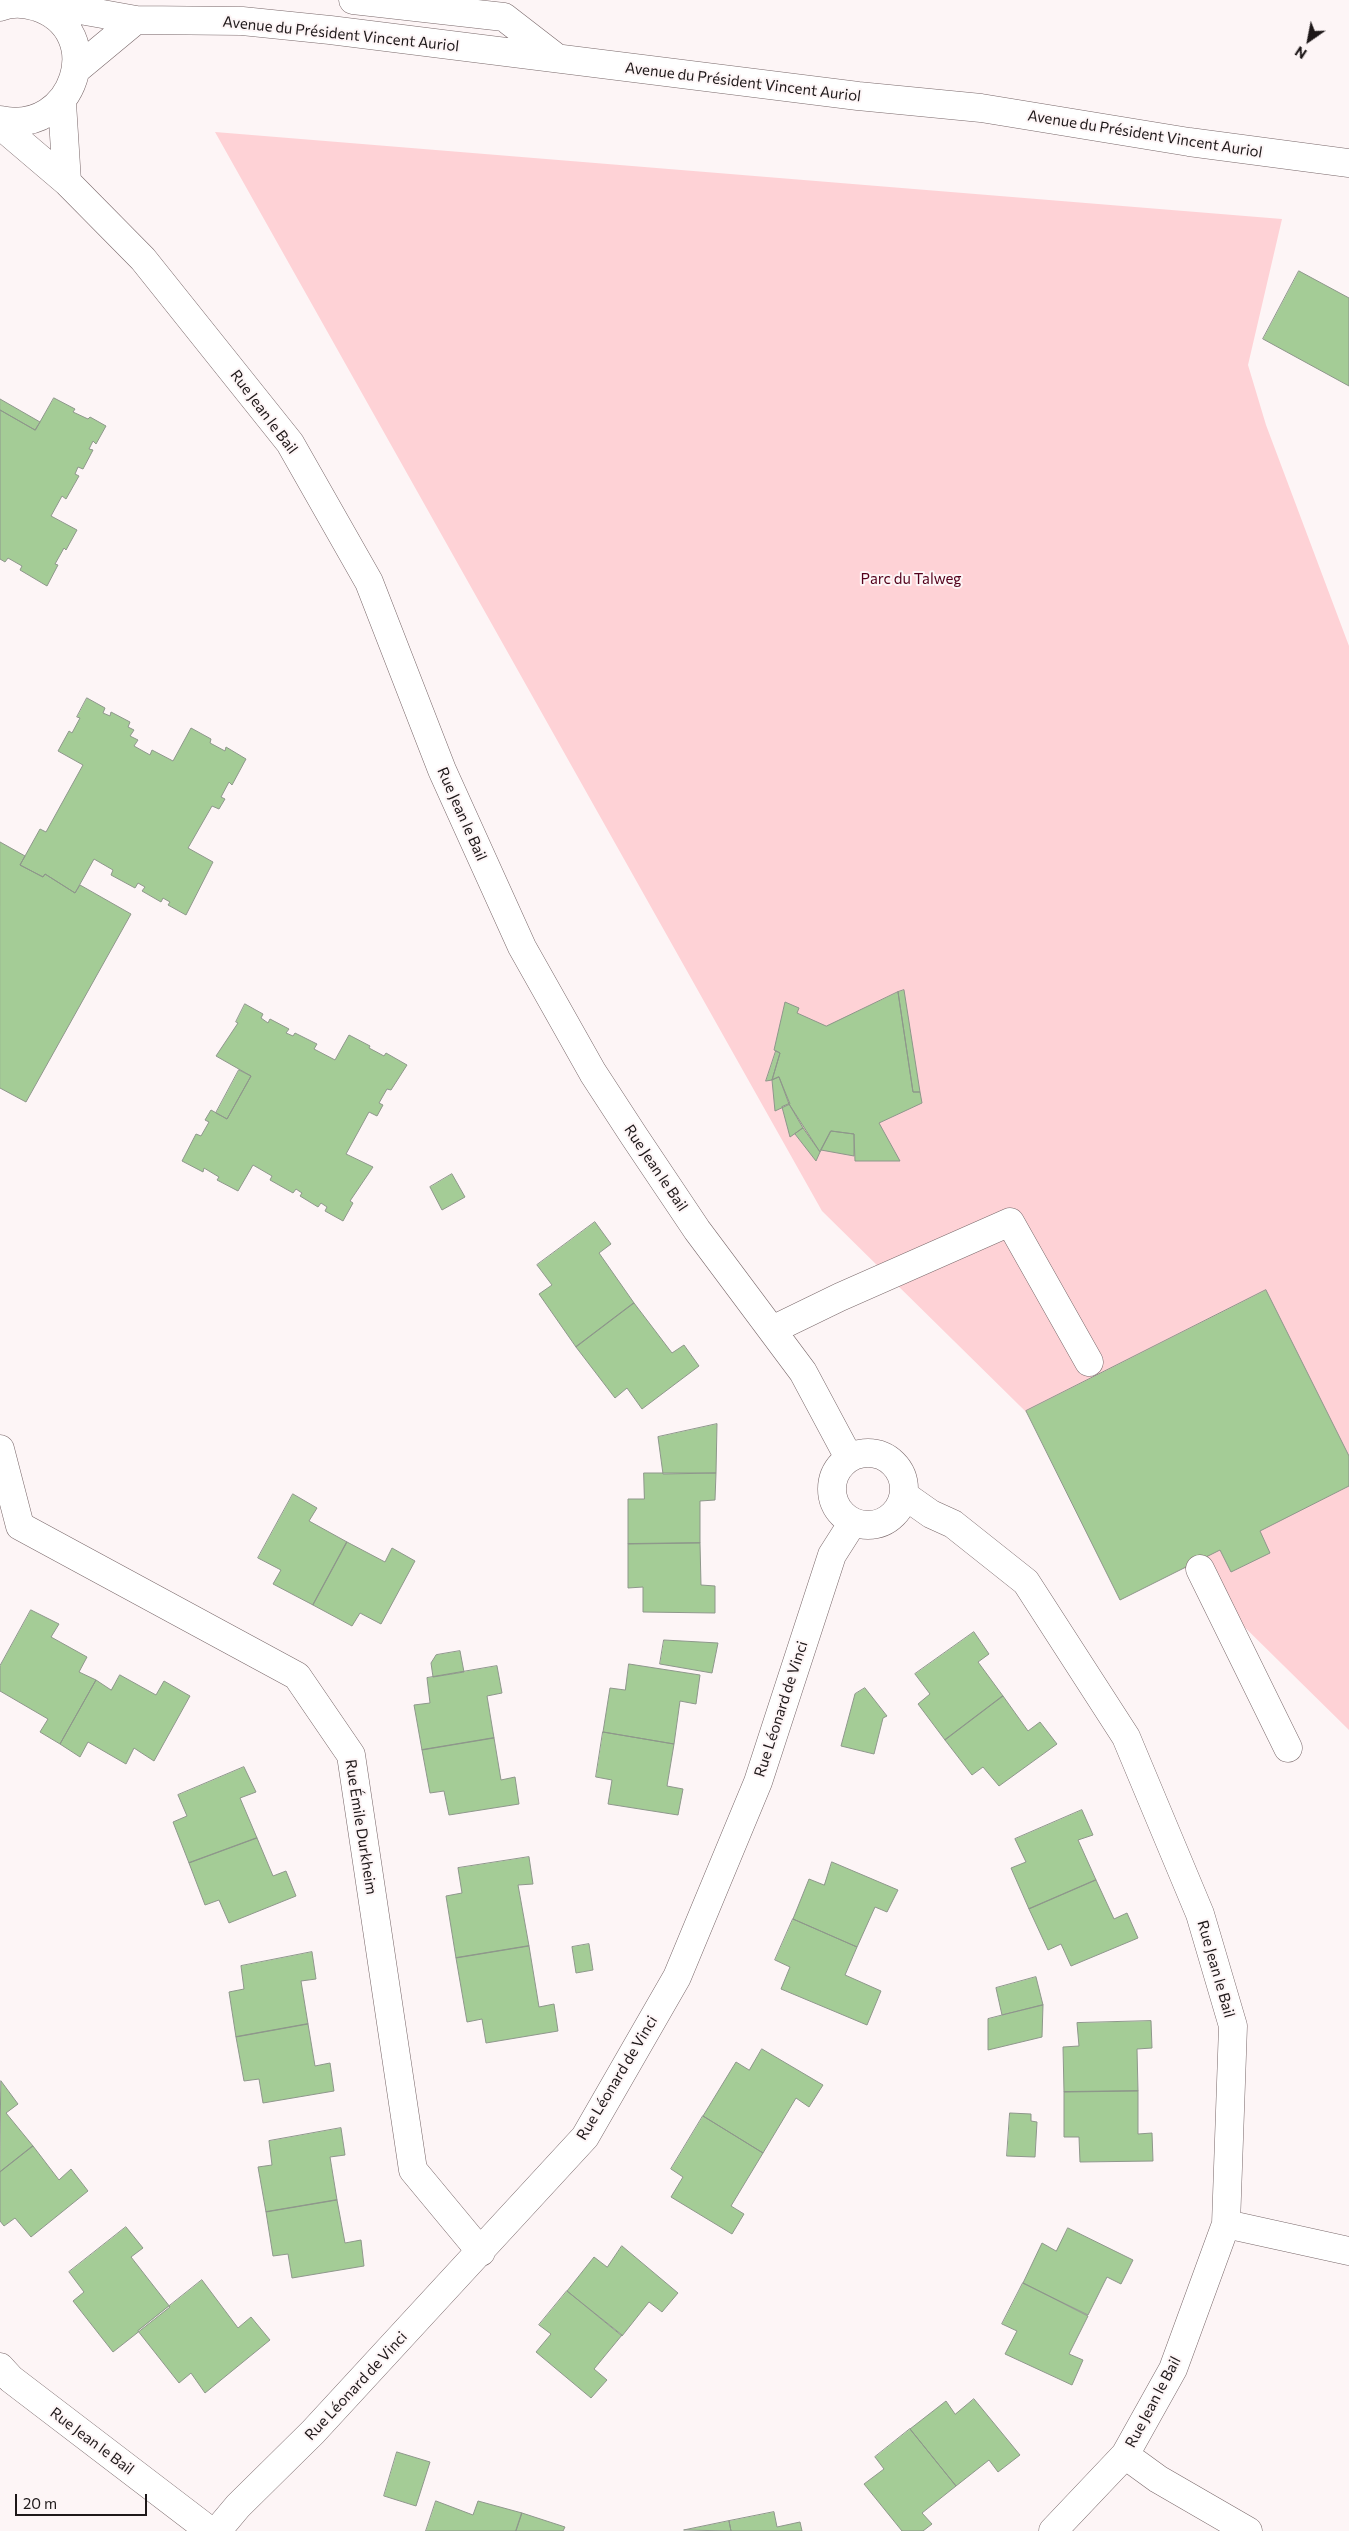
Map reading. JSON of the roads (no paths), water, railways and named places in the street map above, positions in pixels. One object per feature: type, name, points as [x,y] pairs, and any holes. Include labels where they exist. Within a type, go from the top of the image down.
[{"type":"street","points":[[353,0],[504,17],[558,59]]},
{"type":"street","points":[[0,6],[27,4],[44,10],[59,20],[69,34],[76,51],[76,69],[71,87],[62,103],[45,115],[25,122],[0,120]]},
{"type":"street","name":"Avenue du Président Vincent Auriol","points":[[44,10],[80,10],[136,20],[242,21],[858,96],[980,108],[1189,142],[1349,163]]},
{"type":"street","points":[[76,69],[136,20]]},
{"type":"street","points":[[62,103],[67,182]]},
{"type":"street","name":"Rue Jean le Bail","points":[[0,125],[67,182],[143,259],[290,443],[369,582],[442,770],[522,947],[593,1073],[634,1136],[697,1230],[803,1372],[848,1458]]},
{"type":"street","points":[[772,1330],[840,1297],[1010,1222],[1090,1362]]},
{"type":"street","name":"Rue Émile Durkheim","points":[[0,1449],[20,1526],[298,1676],[351,1755],[413,2170],[481,2252]]},
{"type":"street","points":[[862,1453],[877,1454],[889,1460],[898,1469],[904,1481],[904,1494],[900,1506],[885,1521],[875,1525],[853,1522],[845,1518],[833,1501],[832,1492],[835,1473],[848,1458],[862,1453]]},
{"type":"street","name":"Rue Jean le Bail","points":[[904,1494],[931,1514],[953,1524],[1026,1582],[1126,1737],[1200,1914],[1233,2026],[1226,2224],[1173,2369],[1125,2455],[1053,2531]]},
{"type":"street","name":"Rue Léonard de Vinci","points":[[216,2531],[238,2506],[313,2432],[585,2137],[677,1976],[758,1782],[832,1555],[853,1522]]},
{"type":"street","points":[[1200,1569],[1288,1748]]},
{"type":"street","points":[[1226,2224],[1349,2251]]},
{"type":"street","name":"Rue Jean le Bail","points":[[0,2367],[11,2379],[210,2531]]},
{"type":"street","points":[[1125,2455],[1158,2478],[1248,2531]]},
{"type":"park label","name":"Parc du Talweg","points":[[911,579]]}]
